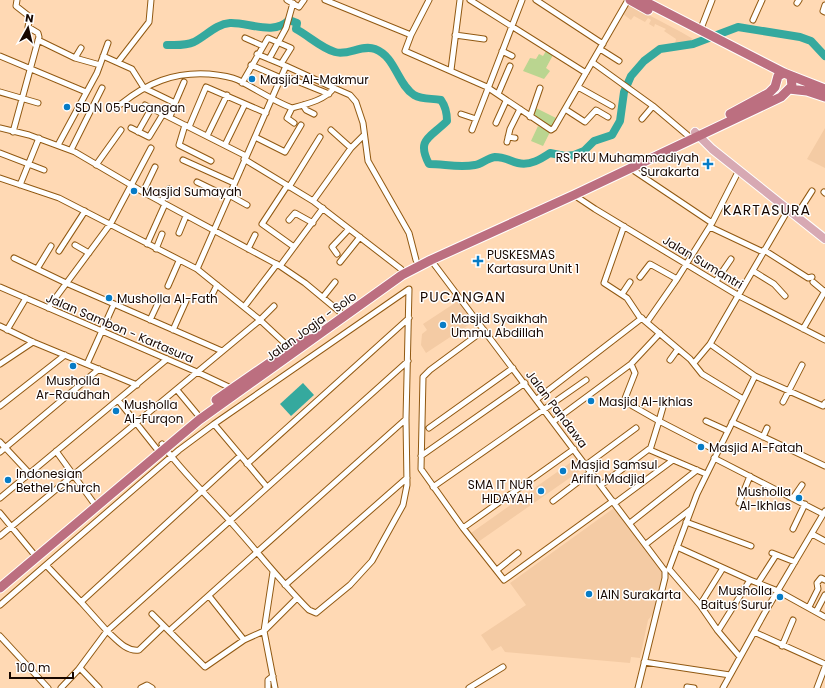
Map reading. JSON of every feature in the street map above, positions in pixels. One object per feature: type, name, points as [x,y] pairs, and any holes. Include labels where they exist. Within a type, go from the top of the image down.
[{"type":"highway","points":[[629,0],[788,75],[825,89]]},
{"type":"highway","points":[[642,0],[652,2],[705,36],[764,69],[781,89],[808,91],[825,97]]},
{"type":"highway","points":[[694,135],[761,98],[772,90],[779,75],[788,75]]},
{"type":"highway","points":[[672,145],[784,96],[793,84],[788,75]]},
{"type":"highway","name":"Jalan Jogja - Solo","points":[[0,588],[154,460],[163,448],[197,414],[234,391],[402,272],[416,260],[574,195],[630,168],[672,145]]},
{"type":"highway","name":"Jalan Jogja - Solo","points":[[292,350],[340,312],[402,272],[431,260],[672,145]]},
{"type":"highway","name":"Jalan Jogja - Solo","points":[[0,580],[93,502],[234,391]]},
{"type":"main road","points":[[694,135],[825,239]]},
{"type":"street","points":[[13,132],[39,34],[28,27],[29,16],[16,5],[17,0]]},
{"type":"street","points":[[118,62],[150,20],[151,0]]},
{"type":"street","points":[[287,0],[299,7],[304,0]]},
{"type":"street","points":[[325,0],[411,35]]},
{"type":"street","points":[[429,0],[411,35],[405,51],[451,70],[487,88],[552,130],[629,0]]},
{"type":"street","points":[[451,70],[460,0]]},
{"type":"street","points":[[470,0],[586,73]]},
{"type":"street","points":[[472,130],[522,0]]},
{"type":"street","points":[[536,0],[602,46],[619,61]]},
{"type":"street","points":[[705,36],[712,0]]},
{"type":"street","points":[[753,20],[762,0]]},
{"type":"street","points":[[269,59],[286,28],[293,3]]},
{"type":"street","points":[[825,5],[825,12]]},
{"type":"street","points":[[456,35],[484,39]]},
{"type":"street","points":[[245,38],[263,46]]},
{"type":"street","points":[[197,270],[213,230],[266,114],[291,48],[268,38],[257,54],[242,83]]},
{"type":"street","points":[[38,40],[75,58],[100,64]]},
{"type":"street","points":[[58,145],[100,64],[108,43]]},
{"type":"street","points":[[75,58],[81,48]]},
{"type":"street","points":[[502,51],[512,56]]},
{"type":"street","points":[[257,54],[350,95],[356,102],[363,123],[365,150],[370,165],[409,233],[416,260]]},
{"type":"street","points":[[0,56],[86,92]]},
{"type":"street","points":[[103,56],[134,71],[144,88],[175,103]]},
{"type":"street","points":[[592,62],[694,135]]},
{"type":"street","points":[[252,65],[329,94]]},
{"type":"street","points":[[498,94],[510,66]]},
{"type":"street","points":[[121,104],[144,88],[182,74],[219,75],[231,78],[292,108],[329,94],[334,88]]},
{"type":"street","points":[[170,117],[184,82]]},
{"type":"street","points":[[211,161],[179,145],[206,87],[227,95],[266,114]]},
{"type":"street","points":[[578,87],[612,106]]},
{"type":"street","points":[[73,151],[102,88]]},
{"type":"street","points":[[530,117],[540,88]]},
{"type":"street","points":[[0,92],[38,103]]},
{"type":"street","points":[[207,136],[227,95]]},
{"type":"street","points":[[496,123],[506,101]]},
{"type":"street","points":[[225,145],[245,104]]},
{"type":"street","points":[[145,105],[225,145],[288,187],[324,208],[402,272],[398,282],[163,448]]},
{"type":"street","points":[[303,105],[306,110],[314,114]]},
{"type":"street","points":[[642,119],[653,106]]},
{"type":"street","points":[[292,108],[287,118],[294,123]]},
{"type":"street","points":[[138,132],[151,109]]},
{"type":"street","points":[[515,138],[507,139],[520,109]]},
{"type":"street","points":[[565,109],[585,122],[596,110],[608,117]]},
{"type":"street","points":[[131,128],[149,137],[162,114]]},
{"type":"street","points":[[462,114],[476,120]]},
{"type":"street","points":[[255,137],[285,153],[301,125]]},
{"type":"street","points":[[0,128],[39,138],[73,151],[186,216],[279,265],[323,297],[340,312]]},
{"type":"street","points":[[96,165],[121,130]]},
{"type":"street","points":[[331,130],[352,148]]},
{"type":"street","points":[[313,201],[352,148],[364,135]]},
{"type":"street","points":[[294,247],[262,224],[320,137]]},
{"type":"street","points":[[20,185],[39,138]]},
{"type":"street","points":[[48,308],[111,224],[151,148]]},
{"type":"street","points":[[0,153],[44,170]]},
{"type":"street","points":[[183,160],[234,183]]},
{"type":"street","points":[[143,192],[155,167]]},
{"type":"street","points":[[630,168],[711,225],[764,251],[808,278],[813,279],[825,292],[803,328]]},
{"type":"street","points":[[537,399],[644,320],[677,279],[687,264],[711,225],[738,170]]},
{"type":"street","points":[[0,178],[54,195],[197,270],[218,285],[260,320],[292,350]]},
{"type":"street","points":[[197,182],[247,205]]},
{"type":"street","points":[[147,244],[169,189]]},
{"type":"street","points":[[796,216],[812,191]]},
{"type":"street","name":"Jalan Sumantri","points":[[574,195],[739,296],[825,340]]},
{"type":"street","points":[[244,307],[324,208]]},
{"type":"street","points":[[694,363],[710,344],[788,210]]},
{"type":"street","points":[[59,251],[84,211]]},
{"type":"street","points":[[289,220],[296,213],[313,223]]},
{"type":"street","points":[[179,233],[186,216]]},
{"type":"street","points":[[624,226],[603,281],[622,294],[644,320],[694,363],[702,374],[743,399]]},
{"type":"street","points":[[337,254],[332,247],[349,229]]},
{"type":"street","points":[[156,249],[162,234]]},
{"type":"street","points":[[248,249],[256,235]]},
{"type":"street","points":[[340,262],[360,237]]},
{"type":"street","points":[[75,244],[89,253]]},
{"type":"street","points":[[37,269],[51,246]]},
{"type":"street","points":[[14,258],[66,283],[222,351]]},
{"type":"street","points":[[716,281],[731,259]]},
{"type":"street","name":"Jalan Pandawa","points":[[431,260],[646,544],[667,570],[700,605],[718,631],[740,657]]},
{"type":"street","points":[[168,286],[179,261]]},
{"type":"street","points":[[640,277],[650,264],[677,279]]},
{"type":"street","points":[[753,271],[774,284],[785,296]]},
{"type":"street","points":[[323,297],[335,282]]},
{"type":"street","points":[[622,294],[630,282]]},
{"type":"street","points":[[211,297],[218,285]]},
{"type":"street","name":"Jalan Sambon - Kartasura","points":[[0,287],[197,372],[234,391]]},
{"type":"street","points":[[0,605],[46,565],[172,457],[200,433],[408,289],[410,291],[406,419],[407,478],[403,505],[374,558],[350,585],[316,613],[311,612],[297,598],[273,572],[230,520],[201,491],[172,457],[136,422],[118,400]]},
{"type":"street","points":[[7,330],[26,298]]},
{"type":"street","points":[[173,330],[186,301]]},
{"type":"street","points":[[150,320],[158,303]]},
{"type":"street","points":[[87,364],[114,304]]},
{"type":"street","points":[[0,536],[136,422],[177,390],[260,320],[274,306]]},
{"type":"street","points":[[247,464],[409,318]]},
{"type":"street","points":[[0,326],[33,342],[137,385]]},
{"type":"street","points":[[484,330],[423,376],[421,469],[463,528],[504,580],[673,460]]},
{"type":"street","points":[[554,421],[631,364],[660,333]]},
{"type":"street","points":[[0,364],[33,342]]},
{"type":"street","points":[[710,344],[755,376],[824,406]]},
{"type":"street","points":[[670,360],[678,349]]},
{"type":"street","points":[[0,406],[65,355]]},
{"type":"street","points":[[0,498],[167,360]]},
{"type":"street","points":[[61,688],[80,668],[107,631],[408,361]]},
{"type":"street","points":[[631,364],[635,373],[624,402],[717,451]]},
{"type":"street","points":[[783,402],[802,365]]},
{"type":"street","points":[[429,428],[513,368]]},
{"type":"street","points":[[0,452],[99,369]]},
{"type":"street","points":[[638,688],[667,570],[706,474],[755,376]]},
{"type":"street","points":[[433,487],[586,380]]},
{"type":"street","points":[[421,456],[525,383]]},
{"type":"street","points":[[177,390],[197,414]]},
{"type":"street","points":[[601,486],[650,449],[663,407]]},
{"type":"street","points":[[169,631],[209,596],[256,551],[406,419]]},
{"type":"street","points":[[706,421],[728,431]]},
{"type":"street","points":[[732,422],[825,466]]},
{"type":"street","points":[[214,424],[267,487]]},
{"type":"street","points":[[586,465],[636,428]]},
{"type":"street","points":[[763,437],[767,428]]},
{"type":"street","points":[[0,442],[29,473]]},
{"type":"street","points":[[463,528],[574,449]]},
{"type":"street","points":[[650,449],[706,474]]},
{"type":"street","points":[[56,451],[93,502]]},
{"type":"street","points":[[81,602],[240,456]]},
{"type":"street","points":[[714,458],[824,512],[723,688]]},
{"type":"street","points":[[0,594],[154,460]]},
{"type":"street","points":[[630,523],[697,470]]},
{"type":"street","points":[[553,501],[591,472]]},
{"type":"street","points":[[738,503],[750,476]]},
{"type":"street","points":[[285,585],[407,478]]},
{"type":"street","points":[[793,498],[802,485]]},
{"type":"street","points":[[793,529],[805,504]]},
{"type":"street","points":[[646,544],[691,508]]},
{"type":"street","points":[[0,513],[33,553]]},
{"type":"street","points":[[686,522],[751,546]]},
{"type":"street","points":[[812,534],[825,541]]},
{"type":"street","points":[[677,547],[778,591],[825,617]]},
{"type":"street","points":[[496,570],[518,553]]},
{"type":"street","points":[[758,583],[774,554],[795,562]]},
{"type":"street","points":[[46,565],[107,631],[128,649],[139,650],[164,626]]},
{"type":"street","points":[[700,605],[723,568]]},
{"type":"street","points":[[273,572],[264,631],[275,688]]},
{"type":"street","points":[[809,607],[818,589],[817,583],[821,578],[825,580]]},
{"type":"street","points":[[718,631],[750,580]]},
{"type":"street","points":[[816,612],[825,595]]},
{"type":"street","points":[[209,596],[244,640]]},
{"type":"street","points":[[152,614],[205,667],[244,640],[264,631],[297,598]]},
{"type":"street","points":[[782,646],[793,620]]},
{"type":"street","points":[[754,632],[825,665],[817,688]]},
{"type":"street","points":[[0,636],[48,688]]},
{"type":"street","points":[[644,662],[730,676]]},
{"type":"street","points":[[469,688],[503,667]]},
{"type":"street","points":[[80,668],[99,688]]},
{"type":"street","points":[[268,688],[268,680],[273,676]]},
{"type":"street","points":[[141,688],[147,685],[152,688]]},
{"type":"street","points":[[687,687],[694,688]]},
{"type":"shaded area","points":[[628,4],[693,39],[686,43],[675,44],[676,39],[664,31],[666,29],[655,24],[654,27],[649,24],[651,20],[648,18],[645,22],[634,16],[631,20],[623,14]]},
{"type":"shaded area","points":[[825,128],[825,168],[807,159]]},
{"type":"shaded area","points":[[458,301],[473,322],[426,353],[421,345],[422,334],[427,330],[423,324]]},
{"type":"shaded area","name":"SMA IT NUR HIDAYAH","points":[[577,458],[584,468],[478,542],[471,533]]},
{"type":"shaded area","name":"IAIN Surakarta","points":[[614,508],[663,571],[664,580],[658,608],[648,620],[640,658],[631,657],[630,663],[505,652],[501,646],[492,651],[481,635],[526,605],[510,583]]},
{"type":"green space","points":[[546,51],[553,55],[546,68],[550,71],[544,79],[523,71],[530,58],[536,59],[539,54],[543,56]]},
{"type":"green space","points":[[536,108],[556,118],[551,127],[532,116]]},
{"type":"green space","points":[[538,126],[550,132],[543,146],[531,141]]},
{"type":"water","points":[[303,383],[314,395],[291,416],[280,404]]},
{"type":"waterway","points":[[167,45],[181,45],[194,42],[225,24],[237,23],[268,28],[283,25],[289,20],[297,23],[296,29],[325,48],[335,52],[345,53],[365,48],[375,49],[388,58],[408,90],[414,95],[417,97],[441,100],[444,105],[447,121],[430,135],[424,144],[425,156],[429,164],[463,166],[478,164],[495,157],[527,164],[543,158],[550,153],[565,156],[574,155],[584,151],[594,141],[612,135],[620,121],[624,92],[631,76],[644,61],[660,49],[693,44],[738,27],[800,37],[811,41],[825,56]]},
{"type":"place","name":"Masjid Al-Makmur","points":[[252,79]]},
{"type":"place","name":"SD N 05 Pucangan","points":[[67,107]]},
{"type":"place","name":"RS PKU Muhammadiyah Surakarta","points":[[708,164]]},
{"type":"place","name":"Masjid Sumayah","points":[[134,191]]},
{"type":"place","name":"PUSKESMAS Kartasura Unit 1","points":[[478,261]]},
{"type":"place","name":"Musholla Al-Fath","points":[[109,298]]},
{"type":"place","name":"Masjid Syaikhah Ummu Abdillah","points":[[443,325]]},
{"type":"place","name":"Musholla Ar-Raudhah","points":[[73,366]]},
{"type":"place","name":"Masjid Al-Ikhlas","points":[[591,401]]},
{"type":"place","name":"Musholla Al-Furqon","points":[[116,411]]},
{"type":"place","name":"Masjid Al-Fatah","points":[[701,447]]},
{"type":"place","name":"Masjid Samsul Arifin Madjid","points":[[563,471]]},
{"type":"place","name":"Indonesian Bethel Church","points":[[8,480]]},
{"type":"place","name":"SMA IT NUR HIDAYAH","points":[[541,491]]},
{"type":"place","name":"Musholla Al-Ikhlas","points":[[799,498]]},
{"type":"place","name":"IAIN Surakarta","points":[[589,594]]},
{"type":"place","name":"Musholla Baitus Surur","points":[[780,597]]},
{"type":"district","name":"KARTASURA","points":[[767,210]]},
{"type":"district","name":"PUCANGAN","points":[[463,297]]}]
